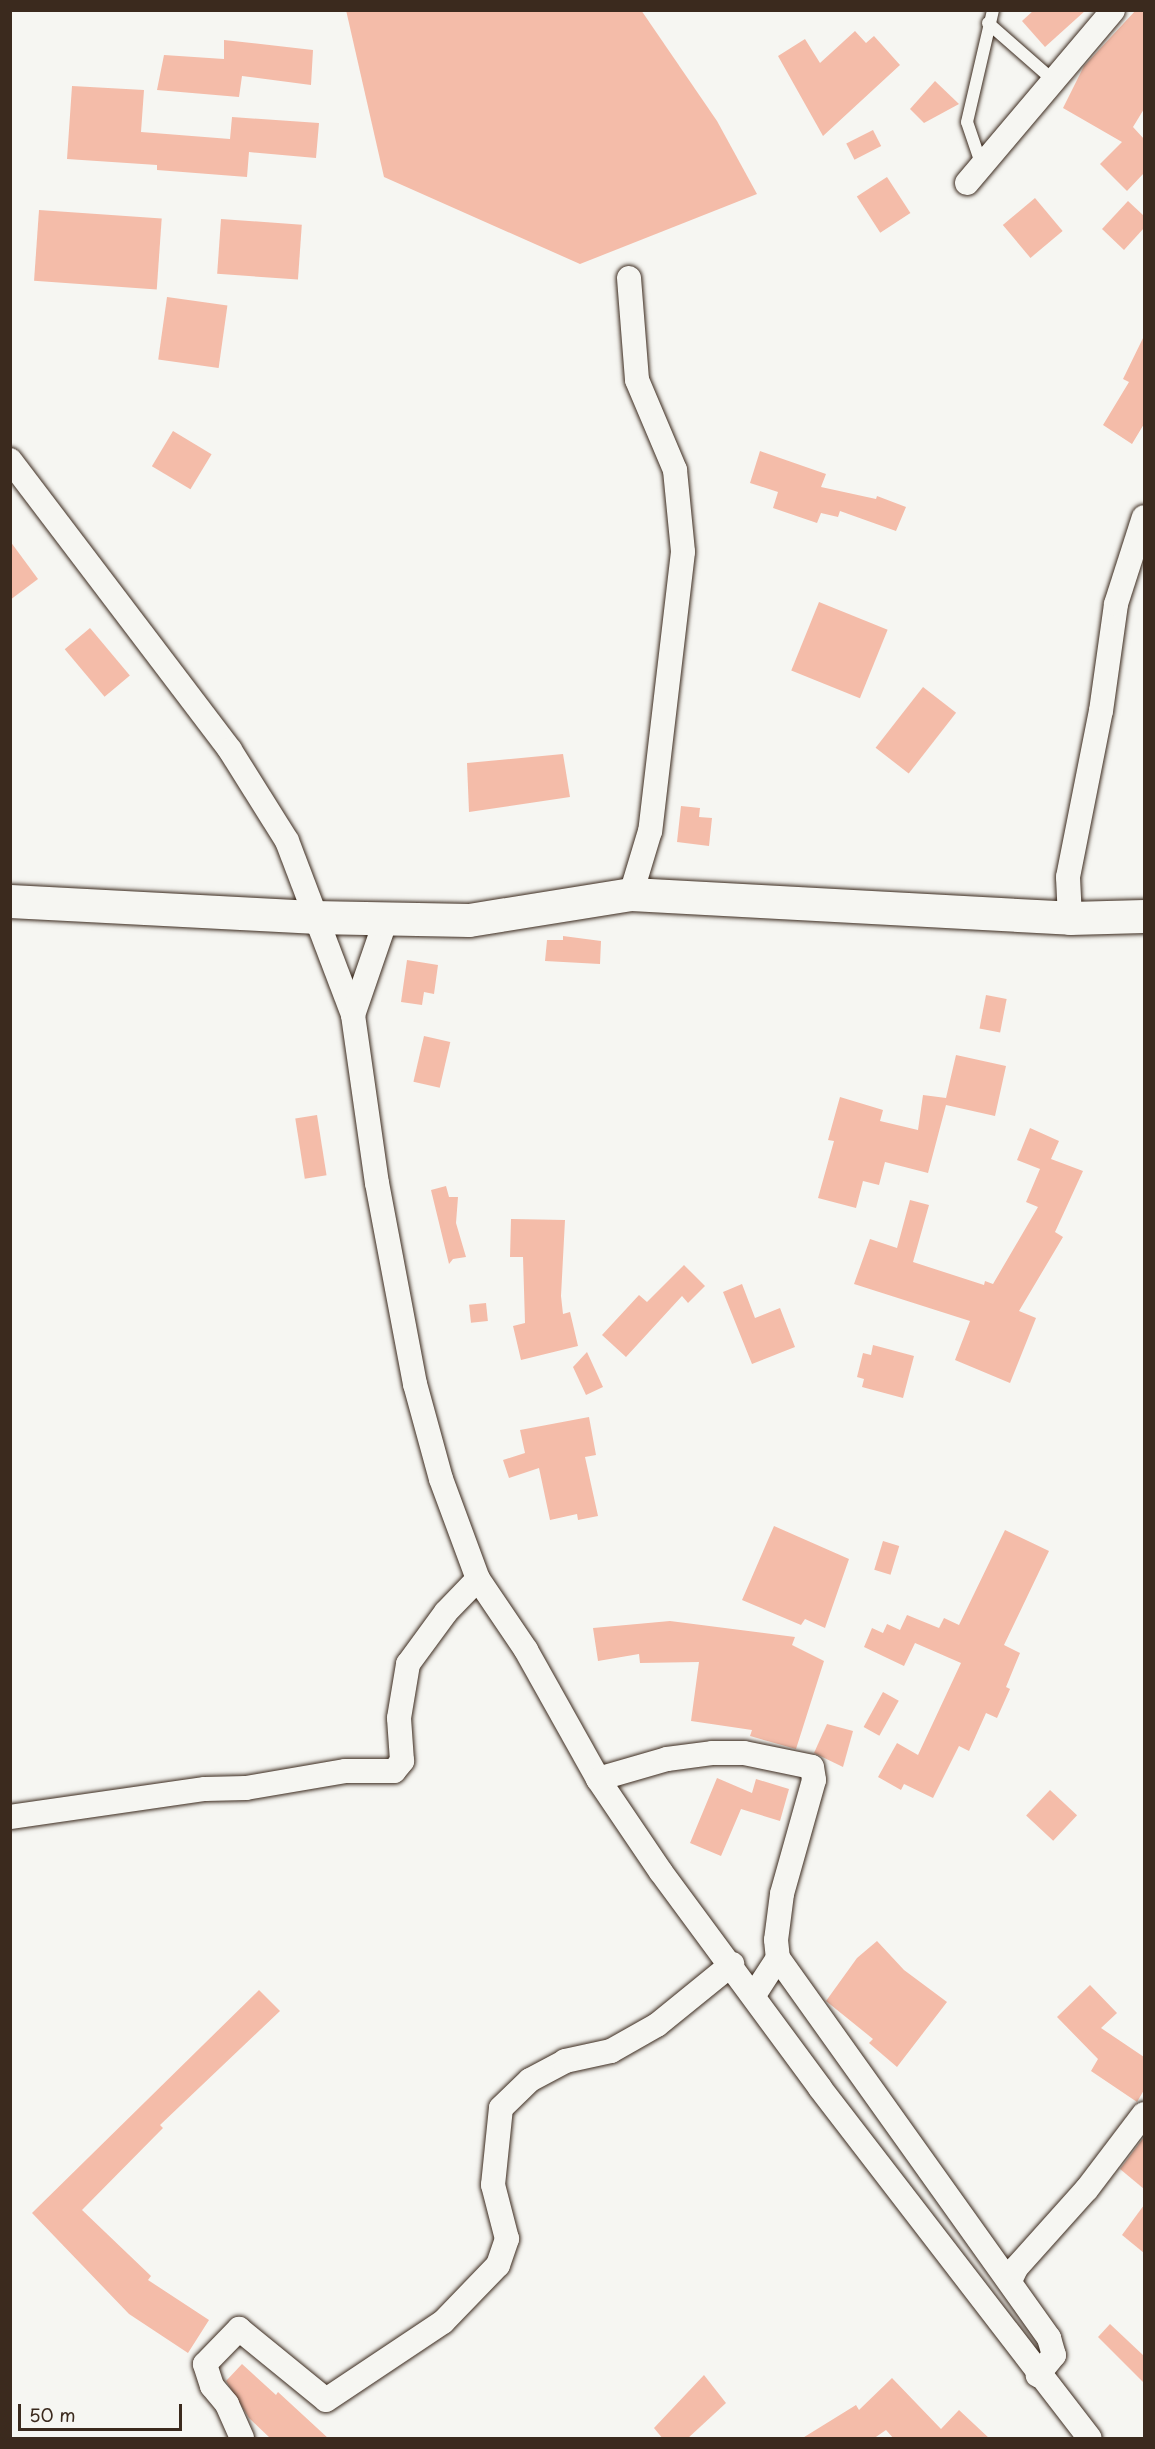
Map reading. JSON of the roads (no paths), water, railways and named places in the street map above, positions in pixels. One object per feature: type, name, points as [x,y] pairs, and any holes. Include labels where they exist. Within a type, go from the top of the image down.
[{"type":"main road","points":[[10,901],[313,917],[470,920],[631,894],[1070,918],[1144,916]]},
{"type":"street","points":[[974,174],[1113,10]]},
{"type":"street","points":[[629,278],[637,380],[675,470],[683,552],[650,831],[631,894]]},
{"type":"street","points":[[10,460],[270,808],[303,879],[313,917],[353,1015],[377,1183],[415,1384],[441,1479],[478,1579],[526,1650],[598,1779],[661,1872],[1038,2375],[1090,2439]]},
{"type":"street","points":[[1070,918],[1068,877],[1101,711],[1116,604],[1144,517]]},
{"type":"street","points":[[353,1015],[386,919]]},
{"type":"street","points":[[10,1817],[204,1789],[246,1788],[345,1771],[394,1771],[402,1761],[399,1718],[408,1664],[446,1612],[478,1579]]},
{"type":"street","points":[[598,1779],[668,1760],[712,1753],[744,1753],[812,1767],[814,1780],[782,1894],[776,1940],[778,1958],[1049,2337],[1054,2355],[1038,2375]]},
{"type":"street","points":[[754,1995],[778,1958]]},
{"type":"street","points":[[242,2439],[227,2404],[212,2386],[205,2364],[239,2330],[326,2400],[442,2322],[498,2265],[507,2239],[494,2185],[501,2108],[530,2080],[565,2061],[611,2051],[657,2025],[732,1964]]},
{"type":"street","points":[[1010,2281],[1016,2268],[1087,2189],[1144,2114]]},
{"type":"lane","points":[[974,174],[967,122],[987,23],[993,10]]},
{"type":"lane","points":[[987,23],[1054,81]]}]
